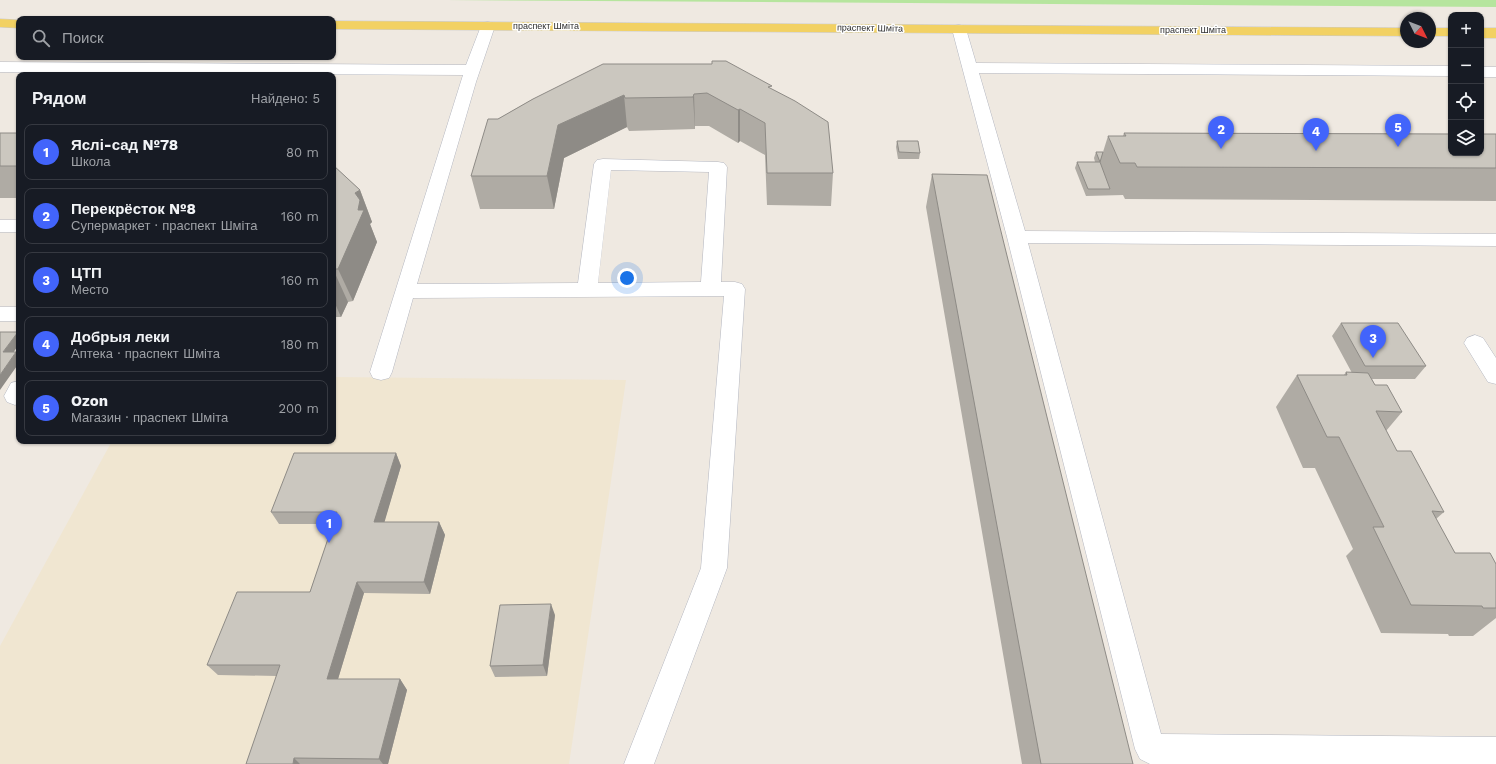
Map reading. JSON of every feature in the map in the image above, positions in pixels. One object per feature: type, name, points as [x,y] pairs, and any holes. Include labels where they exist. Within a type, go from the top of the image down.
[{"type":"main road","points":[[0,24],[16,24]]},
{"type":"main road","name":"праспект Шміта","points":[[336,25],[1400,32]]},
{"type":"main road","points":[[1436,32],[1448,32]]},
{"type":"main road","points":[[1484,32],[1496,33]]},
{"type":"lane","points":[[381,372],[465,89],[488,26]]},
{"type":"lane","points":[[959,29],[1017,237],[1150,749],[1496,752]]},
{"type":"lane","points":[[0,68],[473,70]]},
{"type":"lane","points":[[970,68],[1448,71]]},
{"type":"lane","points":[[1484,72],[1496,72]]},
{"type":"lane","points":[[587,291],[603,164],[718,167],[710,290]]},
{"type":"lane","points":[[0,226],[16,226]]},
{"type":"lane","points":[[1017,237],[1496,240]]},
{"type":"lane","points":[[405,291],[735,289],[714,568],[639,764]]},
{"type":"lane","points":[[0,314],[16,314]]},
{"type":"lane","points":[[1496,343],[1475,343],[1496,376]]},
{"type":"shaded area","points":[[336,377],[626,380],[569,764],[0,764],[0,646],[110,444],[336,444]]},
{"type":"green space","points":[[446,0],[1496,0],[1496,7]]},
{"type":"building","points":[[712,61],[726,61],[772,86],[768,87],[795,101],[828,122],[833,173],[767,173],[765,123],[707,93],[694,94],[693,97],[625,98],[624,95],[558,125],[547,176],[471,176],[488,119],[498,119],[533,99],[603,64],[712,64]]},
{"type":"building","points":[[0,133],[16,133],[16,166],[0,166]]},
{"type":"building","points":[[1124,133],[1448,134],[1448,156],[1484,156],[1484,134],[1496,134],[1496,168],[1137,167],[1135,163],[1120,163],[1108,136],[1126,136]]},
{"type":"building","points":[[897,141],[918,141],[920,153],[899,152]]},
{"type":"building","points":[[1096,152],[1103,152],[1100,162]]},
{"type":"building","points":[[1077,162],[1100,162],[1110,189],[1088,189]]},
{"type":"building","points":[[336,168],[360,190],[355,193],[360,200],[358,210],[364,210],[338,269],[336,269]]},
{"type":"building","points":[[932,174],[987,175],[1133,764],[1041,764]]},
{"type":"building","points":[[1341,323],[1398,323],[1426,366],[1365,366]]},
{"type":"building","points":[[0,332],[16,332],[16,335],[3,352],[16,352],[0,375]]},
{"type":"building","points":[[1346,372],[1368,373],[1375,385],[1387,385],[1402,412],[1376,411],[1397,451],[1411,451],[1444,512],[1432,511],[1455,553],[1490,553],[1496,564],[1496,608],[1483,608],[1482,606],[1411,605],[1373,527],[1384,527],[1339,437],[1327,437],[1297,375],[1347,375]]},
{"type":"building","points":[[294,453],[396,453],[374,522],[439,522],[424,582],[357,582],[327,679],[400,679],[379,759],[294,758],[293,764],[246,764],[280,665],[207,665],[237,592],[310,592],[337,512],[271,512]]},
{"type":"building","points":[[551,604],[543,665],[490,666],[500,605]]},
{"type":"place","name":"Ozon","points":[[1398,147]]},
{"type":"place","name":"Перекрёсток №8","points":[[1221,149]]},
{"type":"place","name":"Добрыя леки","points":[[1316,151]]},
{"type":"place","name":"ЦТП","points":[[1373,358]]},
{"type":"place","name":"Яслі-сад №78","points":[[329,543]]}]
